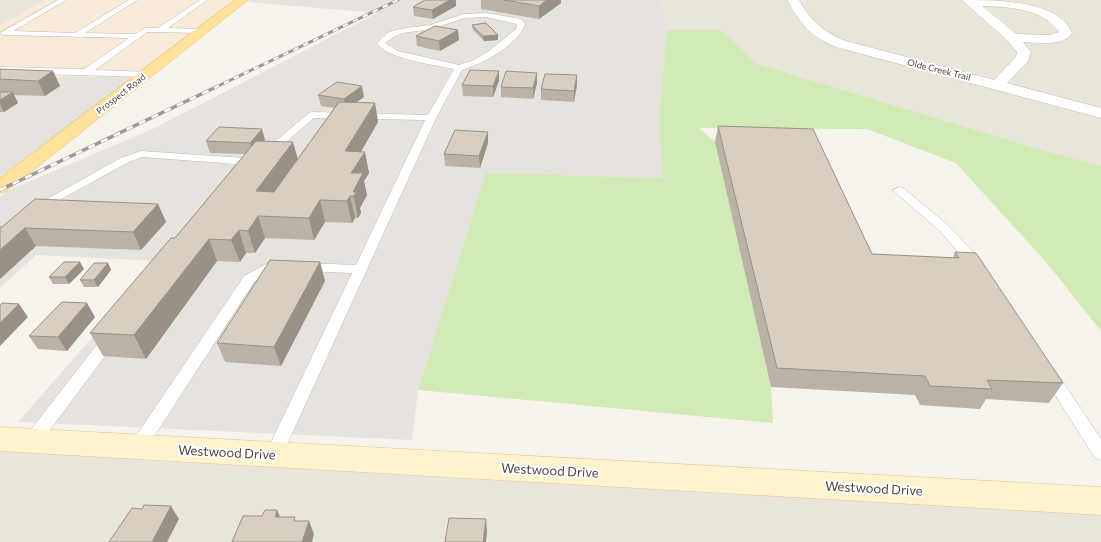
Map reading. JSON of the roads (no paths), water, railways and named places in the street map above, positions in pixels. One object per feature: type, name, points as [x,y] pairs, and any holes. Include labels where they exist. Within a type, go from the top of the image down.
[{"type":"main road","name":"Prospect Road","points":[[0,187],[242,0]]},
{"type":"street","name":"Olde Creek Trail","points":[[793,0],[812,29],[826,38],[860,50],[1101,113]]},
{"type":"street","points":[[969,1],[1013,38],[1022,48],[1023,58],[997,85]]},
{"type":"street","points":[[969,1],[1014,5],[1037,10],[1058,21],[1066,33],[1062,37],[1054,39],[1013,38]]},
{"type":"street","name":"Westwood Drive","points":[[0,439],[1101,501]]},
{"type":"lane","points":[[2,34],[63,0]]},
{"type":"lane","points":[[76,35],[134,0]]},
{"type":"lane","points":[[160,30],[204,0]]},
{"type":"lane","points":[[274,454],[431,118],[459,68],[476,64],[488,57],[519,30],[522,24],[518,21],[486,16],[464,16],[431,27],[402,31],[390,35],[381,43],[395,53],[459,68]]},
{"type":"lane","points":[[86,72],[145,30],[202,31]]},
{"type":"lane","points":[[2,34],[136,36]]},
{"type":"lane","points":[[0,70],[147,74]]},
{"type":"lane","points":[[21,216],[124,160],[141,154],[244,161],[271,151],[312,115],[408,116],[431,118]]},
{"type":"lane","points":[[229,180],[244,161]]},
{"type":"lane","points":[[899,190],[944,228],[985,274]]},
{"type":"lane","points":[[138,447],[249,279],[268,266],[360,269]]},
{"type":"lane","points":[[32,441],[119,326]]},
{"type":"lane","points":[[1041,360],[1101,453]]},
{"type":"railway","points":[[214,88],[398,0]]},
{"type":"railway","points":[[0,190],[216,87]]}]
